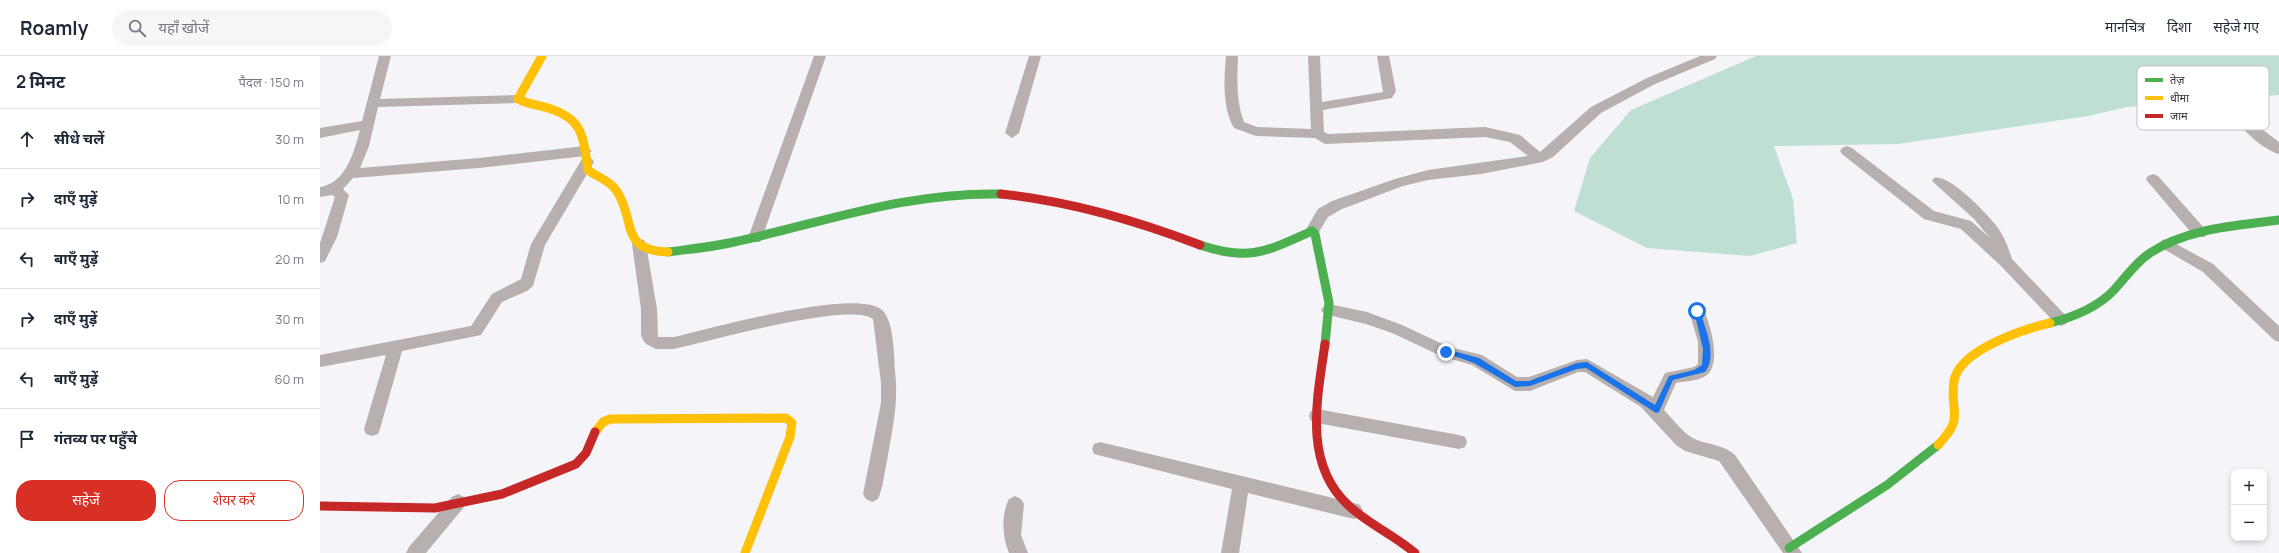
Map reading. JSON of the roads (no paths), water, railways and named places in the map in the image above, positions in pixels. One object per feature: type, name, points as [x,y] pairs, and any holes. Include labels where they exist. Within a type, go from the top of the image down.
[{"type":"street","points":[[327,191],[344,183],[351,173],[368,124],[374,103],[376,82],[385,56]]},
{"type":"street","points":[[518,99],[542,56]]},
{"type":"street","points":[[755,238],[820,56]]},
{"type":"street","points":[[1012,133],[1026,91],[1035,56]]},
{"type":"street","points":[[1232,56],[1232,94],[1235,117],[1239,125],[1256,131],[1318,134],[1326,139],[1471,132],[1496,133],[1522,140],[1538,159]]},
{"type":"street","points":[[1314,56],[1318,134]]},
{"type":"street","points":[[1316,107],[1388,95],[1390,91],[1383,56]]},
{"type":"street","points":[[374,103],[518,99],[526,104],[569,113],[575,118],[583,132],[586,156],[592,175],[613,186],[618,191],[631,232],[639,244],[648,250],[685,251],[755,238],[838,215],[905,202],[963,194],[1007,194],[1054,200],[1114,212],[1221,252],[1240,256],[1258,254],[1312,231],[1323,213],[1337,205],[1400,182],[1428,175],[1481,169],[1538,159],[1548,154],[1596,110],[1651,81],[1711,56]]},
{"type":"street","points":[[320,133],[368,124]]},
{"type":"street","points":[[2255,130],[2279,148]]},
{"type":"street","points":[[1847,151],[1929,214],[1966,225],[2005,261],[2061,320]]},
{"type":"street","points":[[351,173],[586,156]]},
{"type":"street","points":[[320,361],[476,331],[497,298],[525,285],[538,244],[586,156]]},
{"type":"street","points":[[2153,179],[2200,233]]},
{"type":"street","points":[[1939,181],[1996,234],[2002,247],[2005,261]]},
{"type":"street","points":[[320,257],[340,206],[342,195],[327,191]]},
{"type":"street","points":[[1329,310],[1367,318],[1397,329],[1446,352],[1476,360],[1515,384],[1530,384],[1577,366],[1587,365],[1656,410],[1674,432],[1691,446],[1724,455],[1729,460],[1791,550],[1887,488],[1939,444],[1953,429],[1957,406],[1953,384],[1956,374],[1970,359],[1994,341],[2011,333],[2087,312],[2100,303],[2149,253],[2167,244],[2218,228],[2279,220]]},
{"type":"street","points":[[1312,231],[1315,234],[1329,310],[1320,366],[1317,416],[1316,450],[1320,467],[1331,487],[1355,511],[1402,540],[1415,553]]},
{"type":"street","points":[[639,244],[649,309],[649,335],[651,340],[656,344],[674,343],[813,311],[860,309],[873,310],[878,315],[882,322],[889,383],[889,403],[872,494]]},
{"type":"street","points":[[2167,244],[2208,268],[2279,336]]},
{"type":"street","points":[[1656,410],[1664,389],[1671,378],[1698,372],[1706,366],[1707,349],[1697,311]]},
{"type":"street","points":[[372,429],[396,347]]},
{"type":"street","points":[[1317,416],[1459,442]]},
{"type":"street","points":[[320,506],[435,508],[502,494],[576,464],[586,455],[598,425],[610,419],[786,418],[792,423],[790,436],[745,553]]},
{"type":"street","points":[[1100,449],[1355,511]]},
{"type":"street","points":[[1230,553],[1241,483]]},
{"type":"street","points":[[415,553],[458,502]]},
{"type":"street","points":[[1015,504],[1011,532],[1014,547],[1019,553]]}]
